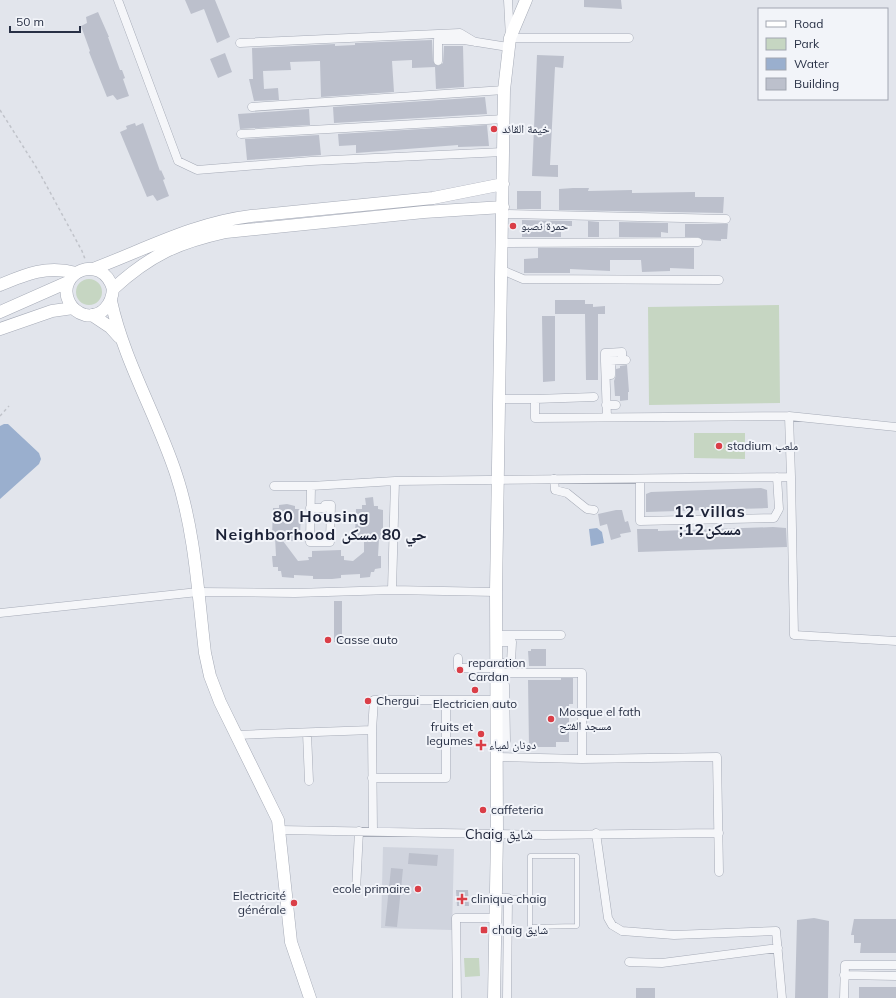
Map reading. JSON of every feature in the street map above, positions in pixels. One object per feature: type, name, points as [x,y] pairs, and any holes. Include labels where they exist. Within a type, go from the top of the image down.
[{"type":"main road","points":[[494,998],[496,918],[502,898],[497,835],[496,592],[504,90],[509,42],[526,0]]},
{"type":"main road","points":[[0,312],[81,273],[178,234],[222,220],[433,198],[503,184]]},
{"type":"main road","points":[[92,315],[103,311],[112,295],[141,265],[175,247],[200,238],[226,232],[417,212],[503,211]]},
{"type":"main road","points":[[0,285],[36,271],[56,269],[106,276],[124,342],[176,472],[186,504],[205,653],[210,676],[220,702],[278,820],[291,942],[310,998]]},
{"type":"main road","points":[[81,273],[66,294],[73,308],[80,313],[92,315],[110,327],[124,342]]},
{"type":"main road","points":[[0,329],[52,311],[73,308]]},
{"type":"street","points":[[118,0],[178,161],[197,170],[311,161],[503,152]]},
{"type":"street","points":[[508,0],[509,42]]},
{"type":"street","points":[[240,43],[460,33],[475,42]]},
{"type":"street","points":[[438,60],[438,40],[509,42],[629,38]]},
{"type":"street","points":[[252,107],[504,90]]},
{"type":"street","points":[[241,134],[504,119]]},
{"type":"street","points":[[503,211],[726,219]]},
{"type":"street","points":[[502,243],[698,242]]},
{"type":"street","points":[[502,270],[522,279],[719,280]]},
{"type":"street","points":[[606,417],[606,375],[611,375],[608,361],[624,360]]},
{"type":"street","points":[[500,399],[594,397]]},
{"type":"street","points":[[535,399],[535,418],[789,416],[896,427]]},
{"type":"street","points":[[606,405],[616,404]]},
{"type":"street","points":[[789,416],[794,635],[896,641]]},
{"type":"street","points":[[640,479],[640,521],[774,518],[779,509],[777,477]]},
{"type":"street","points":[[274,486],[311,486],[395,481],[791,477]]},
{"type":"street","points":[[554,479],[555,490],[573,496],[587,509],[594,510]]},
{"type":"street","points":[[392,590],[395,481]]},
{"type":"street","points":[[310,508],[325,508],[325,505],[331,505],[330,542],[310,542],[310,508],[311,486]]},
{"type":"street","points":[[0,613],[198,592],[295,593],[392,590],[496,592]]},
{"type":"street","points":[[497,639],[561,635]]},
{"type":"street","points":[[458,658],[458,668],[497,672],[582,673],[582,759]]},
{"type":"street","points":[[496,741],[506,741],[505,685],[497,672]]},
{"type":"street","points":[[373,831],[372,730],[374,700],[497,700]]},
{"type":"street","points":[[372,778],[446,778],[446,701]]},
{"type":"street","points":[[237,736],[372,730]]},
{"type":"street","points":[[307,733],[309,781]]},
{"type":"street","points":[[496,757],[582,759],[717,757],[719,872]]},
{"type":"street","points":[[280,830],[497,835],[719,834]]},
{"type":"street","points":[[356,890],[359,831]]},
{"type":"street","points":[[596,834],[608,918],[612,925],[622,931],[674,935],[776,931],[782,998]]},
{"type":"street","points":[[502,898],[507,998]]},
{"type":"street","points":[[457,998],[456,918],[496,918]]},
{"type":"street","points":[[629,962],[662,964],[778,948]]},
{"type":"street","points":[[844,998],[844,975],[846,965],[896,965]]},
{"type":"street","points":[[844,975],[896,976]]},
{"type":"lane","points":[[530,856],[577,856],[577,926],[530,927],[530,897],[530,856]]},
{"type":"lane","points":[[502,898],[530,897]]},
{"type":"path","points":[[0,110],[38,170],[82,251],[81,273]]},
{"type":"path","points":[[0,416],[8,406]]},
{"type":"shaded area","name":"ecole primaire","points":[[383,847],[454,849],[452,930],[381,928]]},
{"type":"green space","points":[[89,279],[98,283],[102,292],[98,301],[89,305],[80,301],[76,292],[80,283]]},
{"type":"green space","points":[[779,305],[780,403],[649,405],[648,307]]},
{"type":"green space","name":"stadium ملعب","points":[[694,433],[745,433],[745,459],[694,458]]},
{"type":"green space","points":[[464,958],[479,958],[480,976],[465,977]]},
{"type":"water","points":[[8,424],[39,453],[41,459],[39,464],[0,499],[0,426]]},
{"type":"water","points":[[597,528],[602,532],[604,543],[591,546],[589,529]]},
{"type":"building","points":[[185,0],[215,0],[230,37],[217,43],[204,9],[191,14]]},
{"type":"building","points":[[584,0],[621,0],[622,9],[584,7]]},
{"type":"building","points":[[98,12],[109,37],[120,70],[122,70],[125,78],[123,79],[129,96],[117,100],[113,95],[107,97],[89,52],[90,51],[81,26],[87,23],[86,17]]},
{"type":"building","points":[[432,40],[433,61],[438,66],[443,63],[444,46],[463,46],[464,87],[436,89],[435,67],[412,68],[412,60],[392,61],[394,92],[321,97],[320,61],[290,62],[291,70],[263,71],[264,89],[278,88],[279,100],[254,101],[249,79],[253,79],[252,48],[335,44],[335,46],[355,45],[355,43]]},
{"type":"building","points":[[225,53],[232,72],[218,78],[210,59]]},
{"type":"building","points":[[537,55],[564,56],[563,68],[555,67],[550,165],[558,165],[558,177],[532,176]]},
{"type":"building","points":[[485,97],[487,114],[334,123],[333,107]]},
{"type":"building","points":[[309,109],[310,125],[240,129],[238,114]]},
{"type":"building","points":[[135,123],[136,126],[143,123],[160,171],[161,170],[165,179],[163,180],[169,196],[157,201],[153,195],[147,197],[120,132],[127,129],[126,126]]},
{"type":"building","points":[[487,125],[489,146],[458,147],[458,145],[356,153],[356,145],[339,146],[338,134]]},
{"type":"building","points":[[319,135],[321,155],[247,160],[245,139]]},
{"type":"building","points":[[589,188],[588,191],[632,190],[632,193],[695,192],[695,197],[724,197],[723,213],[559,210],[559,189]]},
{"type":"building","points":[[517,191],[541,191],[541,209],[517,209]]},
{"type":"building","points":[[522,220],[572,221],[572,226],[561,226],[561,237],[522,237]]},
{"type":"building","points":[[588,221],[599,222],[599,237],[588,237]]},
{"type":"building","points":[[619,222],[668,223],[668,233],[661,232],[661,237],[619,237]]},
{"type":"building","points":[[685,224],[728,224],[727,239],[721,239],[721,241],[703,240],[698,237],[685,237]]},
{"type":"building","points":[[538,248],[694,248],[694,269],[670,268],[670,271],[642,272],[641,260],[610,260],[610,271],[570,269],[570,273],[524,273],[524,259],[538,258]]},
{"type":"building","points":[[555,300],[585,300],[585,304],[593,304],[593,307],[605,306],[605,314],[598,314],[598,380],[586,380],[585,314],[555,314]]},
{"type":"building","points":[[542,316],[555,316],[555,381],[543,382]]},
{"type":"building","points":[[627,365],[629,392],[628,400],[620,401],[620,396],[615,396],[614,381],[616,369],[620,368],[620,366]]},
{"type":"building","points":[[761,488],[767,490],[768,508],[646,512],[646,494],[651,492]]},
{"type":"building","points":[[373,497],[374,506],[378,506],[378,509],[383,510],[383,539],[379,539],[378,556],[381,556],[381,568],[375,569],[374,572],[371,572],[370,577],[360,578],[360,574],[341,575],[341,578],[332,579],[313,579],[313,576],[294,575],[294,578],[282,577],[281,571],[278,571],[278,567],[273,567],[272,556],[276,556],[275,537],[272,537],[273,508],[279,508],[279,505],[287,504],[295,506],[295,509],[301,509],[300,538],[294,538],[294,541],[283,541],[298,561],[309,560],[308,557],[312,557],[312,551],[341,550],[341,556],[344,556],[344,560],[353,561],[364,552],[364,541],[360,541],[360,537],[355,537],[356,509],[362,509],[362,505],[366,505],[365,498]]},
{"type":"building","points":[[622,510],[625,522],[628,521],[631,532],[620,534],[621,537],[611,540],[607,524],[600,526],[598,514]]},
{"type":"building","points":[[773,527],[786,528],[787,547],[638,552],[637,529],[658,529],[658,531]]},
{"type":"building","points":[[334,601],[342,601],[342,642],[334,642]]},
{"type":"building","points":[[531,649],[546,649],[546,666],[529,666],[528,651],[531,651]]},
{"type":"building","points":[[561,678],[573,678],[573,704],[569,704],[569,742],[556,742],[556,747],[529,747],[528,680],[561,680]]},
{"type":"building","points":[[409,853],[438,855],[437,866],[408,864]]},
{"type":"building","points":[[391,868],[403,869],[397,927],[385,926]]},
{"type":"building","points":[[456,890],[468,890],[469,906],[457,906]]},
{"type":"building","points":[[814,918],[829,921],[828,998],[795,998],[797,920]]},
{"type":"building","points":[[854,919],[896,919],[896,953],[860,953],[861,943],[854,943],[854,935],[851,935]]},
{"type":"building","points":[[859,987],[896,987],[896,998],[859,998]]},
{"type":"building","points":[[636,988],[655,988],[655,998],[636,998]]},
{"type":"place","name":"خيمة القائد","points":[[494,129]]},
{"type":"place","name":"حمرة نصبو","points":[[513,226]]},
{"type":"place","name":"stadium ملعب","points":[[719,446]]},
{"type":"place","name":"Casse auto","points":[[328,640]]},
{"type":"place","name":"reparation Cardan","points":[[460,670]]},
{"type":"place","name":"Electricien auto","points":[[475,690]]},
{"type":"place","name":"Chergui","points":[[368,701]]},
{"type":"place","name":"Mosque el fath مسجد الفتح","points":[[551,719]]},
{"type":"place","name":"fruits et legumes","points":[[481,734]]},
{"type":"place","name":"دونان لمياء","points":[[481,745]]},
{"type":"place","name":"caffeteria","points":[[483,810]]},
{"type":"place","name":"ecole primaire","points":[[418,889]]},
{"type":"place","name":"clinique chaig","points":[[462,899]]},
{"type":"place","name":"Electricité générale","points":[[294,903]]},
{"type":"place","name":"chaig شايق","points":[[484,930]]},
{"type":"district","name":"12 villas ;12مسكن","points":[[710,520]]},
{"type":"district","name":"80 Housing Neighborhood حي 80 مسكن","points":[[321,525]]},
{"type":"district","name":"Chaig شايق","points":[[499,834]]}]
